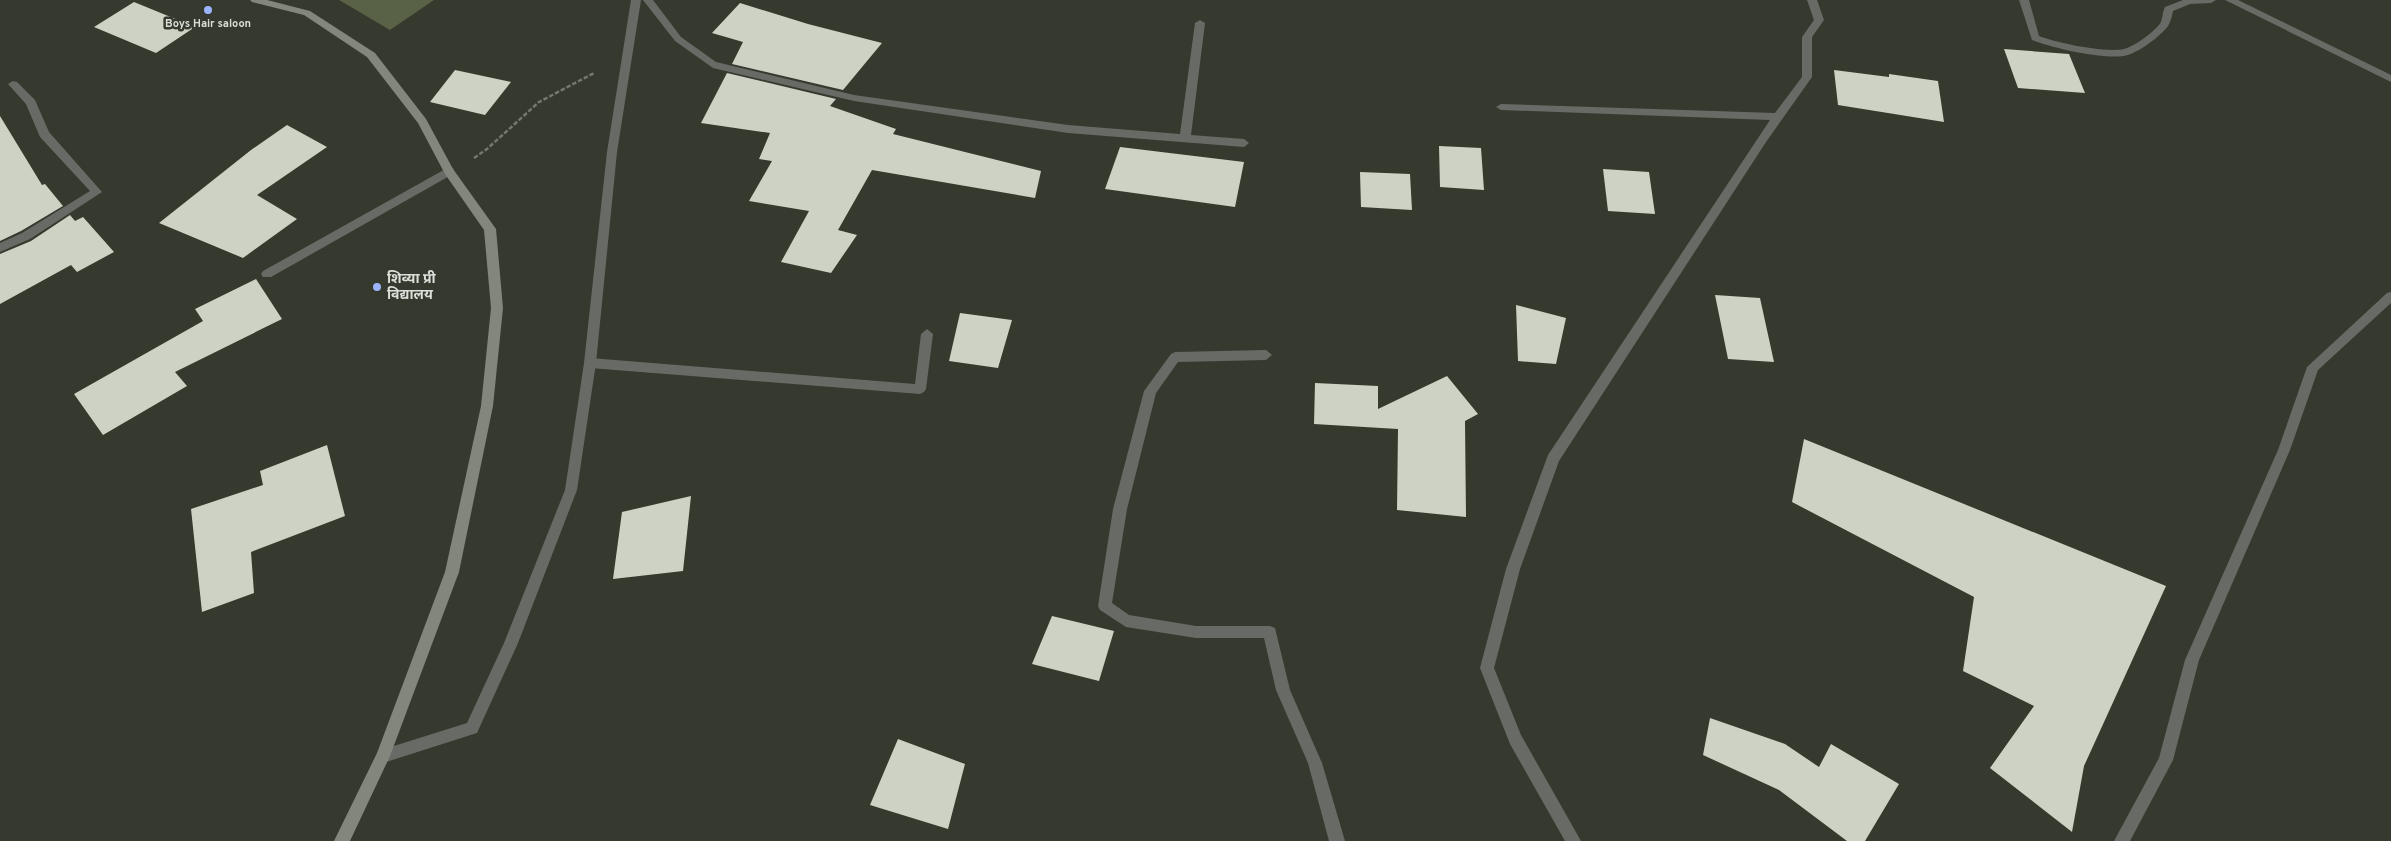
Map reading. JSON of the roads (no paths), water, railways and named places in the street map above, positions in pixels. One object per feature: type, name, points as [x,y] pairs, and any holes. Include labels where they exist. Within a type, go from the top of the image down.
[{"type":"main road","points":[[256,0],[307,13],[371,55],[422,121],[449,171],[490,229],[497,308],[487,406],[452,572],[384,756],[342,841]]},
{"type":"street","points":[[384,756],[472,728],[511,643],[571,490],[590,363],[612,152],[636,0]]},
{"type":"street","points":[[648,0],[678,39],[713,65],[854,98],[1068,130],[1244,144]]},
{"type":"street","points":[[1573,841],[1515,739],[1487,668],[1513,569],[1554,459],[1778,117],[1807,77],[1807,37],[1819,20],[1812,0]]},
{"type":"street","points":[[2024,0],[2035,38],[2054,46],[2092,51],[2125,52],[2146,42],[2165,25],[2168,9],[2189,1],[2211,0]]},
{"type":"street","points":[[2230,0],[2391,79]]},
{"type":"street","points":[[1186,139],[1200,23]]},
{"type":"street","points":[[0,248],[26,236],[97,192],[44,134],[30,102],[13,84]]},
{"type":"street","points":[[1501,107],[1778,117]]},
{"type":"street","points":[[267,274],[449,171]]},
{"type":"street","points":[[2122,841],[2166,760],[2192,660],[2284,450],[2313,367],[2391,296]]},
{"type":"street","points":[[590,363],[920,389],[927,334]]},
{"type":"street","points":[[1266,355],[1175,357],[1150,391],[1120,509],[1105,606],[1126,622],[1196,632],[1270,632],[1283,690],[1316,763],[1336,841]]},
{"type":"place","name":"Boys Hair saloon","points":[[208,10]]},
{"type":"place","name":"शिव्या प्री विद्यालय","points":[[377,287]]}]
